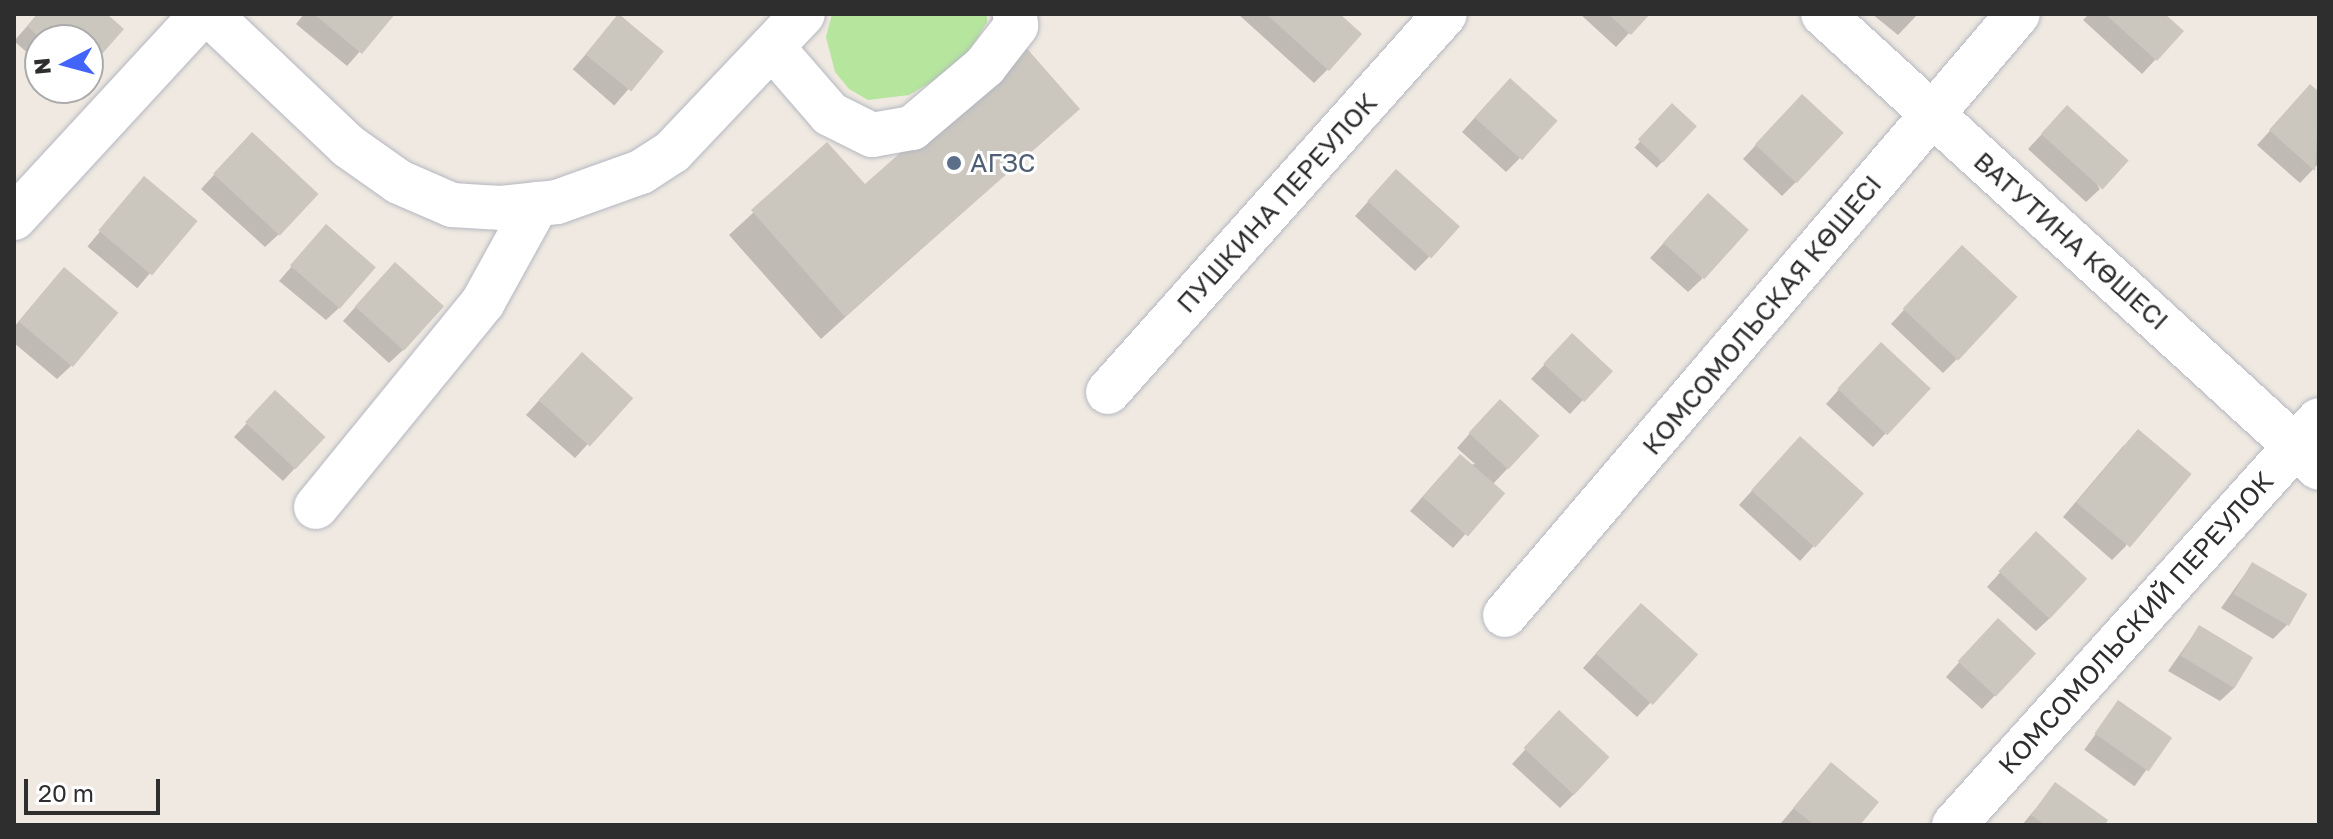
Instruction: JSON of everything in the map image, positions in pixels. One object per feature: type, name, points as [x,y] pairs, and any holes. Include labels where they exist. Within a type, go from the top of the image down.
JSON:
[{"type":"street","points":[[14,218],[202,14]]},
{"type":"street","points":[[209,14],[348,146],[399,182],[452,205],[537,204],[604,187],[672,152],[803,14]]},
{"type":"street","points":[[772,47],[830,114],[872,135],[912,128],[985,66],[1016,26],[1015,14]]},
{"type":"street","name":"ПУШКИНА ПЕРЕУЛОК","points":[[1108,392],[1445,14]]},
{"type":"street","name":"ВАТУТИНА КӨШЕСІ","points":[[1823,14],[2311,445]]},
{"type":"street","name":"КОМСОМОЛЬСКАЯ КӨШЕСІ","points":[[1505,615],[2018,14]]},
{"type":"street","points":[[316,507],[483,302],[537,204]]},
{"type":"street","name":"КОМСОМОЛЬСКИЙ ПЕРЕУЛОК","points":[[1954,825],[2311,445]]},
{"type":"green space","points":[[832,14],[987,14],[987,22],[969,52],[933,81],[909,95],[868,100],[849,89],[835,72],[826,37]]},
{"type":"building","points":[[37,14],[107,14],[124,29],[104,52],[104,24],[29,24]]},
{"type":"building","points":[[314,14],[395,14],[362,54]]},
{"type":"building","points":[[618,14],[664,51],[631,92],[585,54]]},
{"type":"building","points":[[1266,14],[1340,14],[1362,34],[1329,71]]},
{"type":"building","points":[[1608,14],[1650,14],[1631,35]]},
{"type":"building","points":[[2105,14],[2165,14],[2184,31],[2157,61]]},
{"type":"building","name":"АГЗС","points":[[1023,44],[1080,109],[845,317],[751,210],[827,142],[865,184]]},
{"type":"building","points":[[1510,78],[1558,121],[1522,160],[1475,117]]},
{"type":"building","points":[[2310,84],[2319,92],[2315,171],[2269,130]]},
{"type":"building","points":[[1802,94],[1844,133],[1797,183],[1755,144]]},
{"type":"building","points":[[1672,103],[1697,126],[1663,163],[1638,140]]},
{"type":"building","points":[[2067,105],[2129,161],[2103,190],[2041,134]]},
{"type":"building","points":[[252,132],[319,194],[280,236],[213,174]]},
{"type":"building","points":[[1396,169],[1460,227],[1431,259],[1367,201]]},
{"type":"building","points":[[144,176],[198,221],[152,275],[98,230]]},
{"type":"building","points":[[1708,193],[1749,230],[1704,280],[1663,243]]},
{"type":"building","points":[[326,224],[376,267],[340,309],[290,266]]},
{"type":"building","points":[[1962,245],[2018,297],[1958,360],[1903,309]]},
{"type":"building","points":[[395,262],[444,306],[404,351],[355,307]]},
{"type":"building","points":[[64,267],[118,313],[73,367],[18,321]]},
{"type":"building","points":[[1572,333],[1613,371],[1584,402],[1543,364]]},
{"type":"building","points":[[1881,342],[1931,388],[1887,435],[1837,389]]},
{"type":"building","points":[[582,352],[633,398],[590,446],[539,400]]},
{"type":"building","points":[[275,390],[325,437],[295,469],[245,422]]},
{"type":"building","points":[[1500,399],[1539,436],[1508,469],[1469,433]]},
{"type":"building","points":[[2138,429],[2192,474],[2130,548],[2076,503]]},
{"type":"building","points":[[1800,436],[1864,494],[1815,548],[1751,490]]},
{"type":"building","points":[[1460,454],[1505,493],[1468,536],[1423,497]]},
{"type":"building","points":[[2036,531],[2087,579],[2050,619],[1998,571]]},
{"type":"building","points":[[2252,562],[2307,594],[2289,626],[2234,594]]},
{"type":"building","points":[[1641,603],[1698,655],[1653,705],[1595,654]]},
{"type":"building","points":[[1998,618],[2036,653],[1996,697],[1958,661]]},
{"type":"building","points":[[2199,625],[2253,657],[2234,688],[2180,656]]},
{"type":"building","points":[[2118,700],[2172,738],[2149,771],[2094,734]]},
{"type":"building","points":[[1559,710],[1609,757],[1574,795],[1524,748]]},
{"type":"building","points":[[1831,762],[1879,802],[1860,825],[1814,825],[1793,808]]},
{"type":"building","points":[[2055,782],[2108,820],[2105,825],[2045,825],[2031,815]]},
{"type":"place","name":"АГЗС","points":[[954,163]]}]
